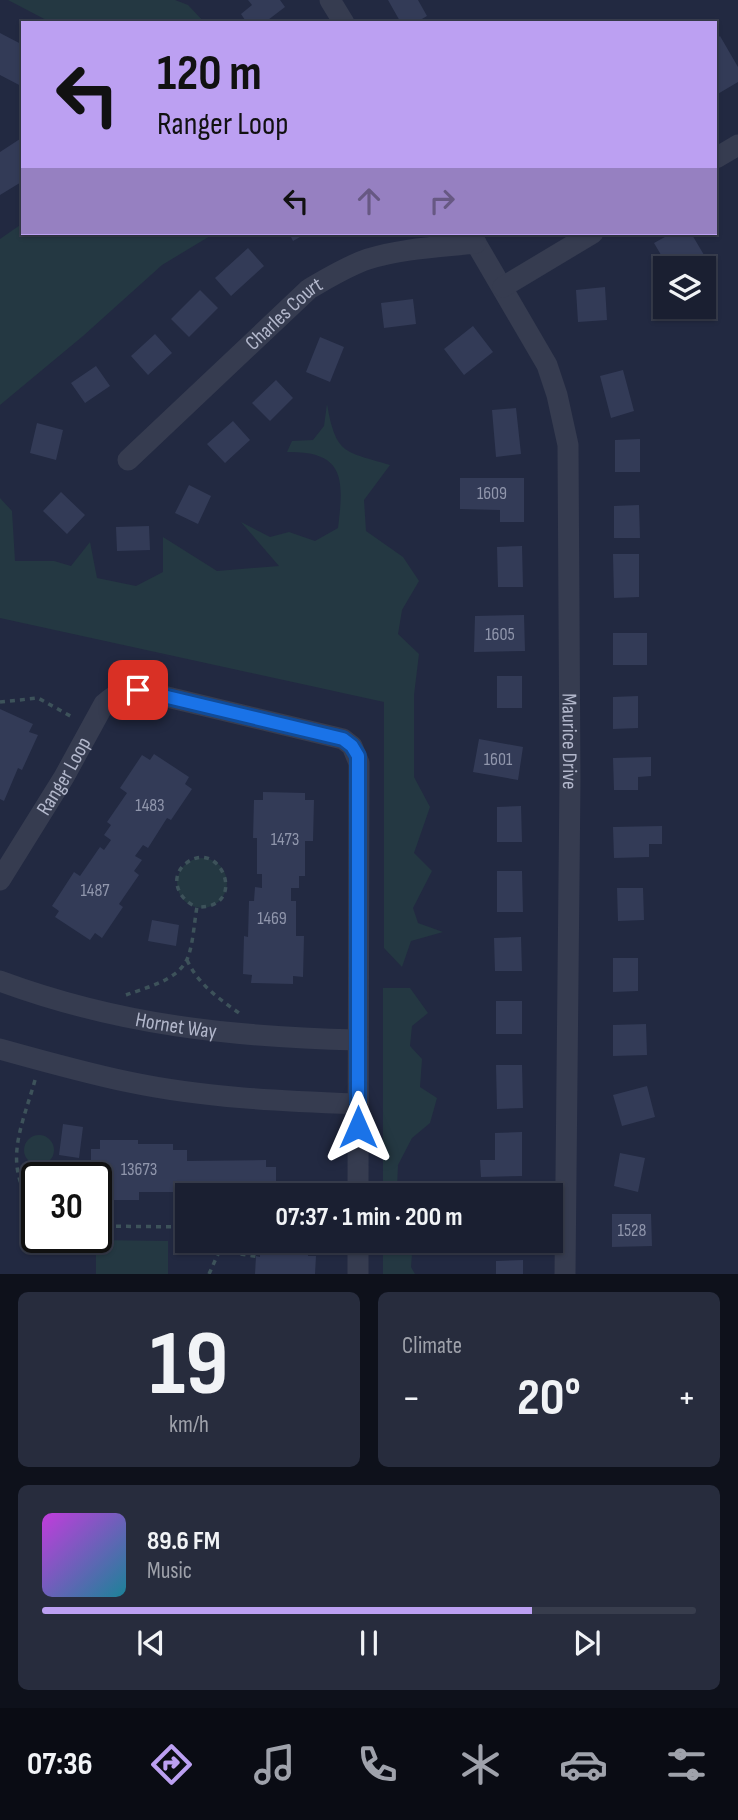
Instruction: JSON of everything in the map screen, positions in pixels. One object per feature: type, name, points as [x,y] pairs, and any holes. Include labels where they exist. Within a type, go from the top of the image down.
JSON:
[{"type":"street","points":[[330,0],[343,21]]},
{"type":"street","points":[[717,157],[738,145]]},
{"type":"street","points":[[503,287],[590,235]]},
{"type":"street","name":"Maurice Drive","points":[[473,238],[547,365],[557,394],[568,445],[570,793],[565,1274]]},
{"type":"street","name":"Charles Court","points":[[128,460],[309,289],[337,272],[368,259],[473,238]]},
{"type":"street","name":"Ranger Loop","points":[[0,880],[57,788],[104,704],[113,695],[138,690],[343,739],[352,746],[359,763],[358,1183]]},
{"type":"street","name":"Hornet Way","points":[[0,981],[88,1009],[202,1031],[272,1038],[358,1040]]},
{"type":"street","points":[[0,1049],[130,1083],[269,1100],[358,1104]]},
{"type":"street","points":[[358,1253],[358,1274]]},
{"type":"path","points":[[0,702],[38,698],[91,727]]},
{"type":"path","points":[[204,858],[214,861],[223,869],[226,888],[222,897],[213,905],[197,907],[183,899],[177,888],[177,880],[186,863],[204,858]]},
{"type":"path","points":[[122,996],[179,971],[187,960],[197,907]]},
{"type":"path","points":[[187,960],[193,974],[239,1013]]},
{"type":"path","points":[[21,1187],[15,1163],[16,1147],[40,1061]]},
{"type":"path","points":[[112,1226],[175,1227]]},
{"type":"path","points":[[209,1274],[219,1253]]},
{"type":"path","points":[[234,1253],[260,1257]]},
{"type":"shaded area","points":[[8,0],[175,0],[188,5],[203,21],[48,21]]},
{"type":"shaded area","points":[[21,224],[21,235],[212,235],[162,265],[0,405],[0,239]]},
{"type":"shaded area","points":[[327,404],[334,433],[345,448],[362,457],[390,465],[364,500],[366,531],[403,557],[419,581],[402,610],[398,634],[419,654],[414,695],[414,777],[430,807],[414,853],[432,871],[413,908],[418,923],[443,932],[411,941],[402,967],[384,948],[384,702],[0,618],[0,498],[12,511],[15,561],[54,561],[71,566],[90,542],[97,578],[136,586],[163,572],[163,537],[217,571],[279,566],[241,522],[270,537],[289,532],[315,541],[338,528],[341,495],[336,471],[320,457],[287,452],[292,441],[313,440],[324,426]]},
{"type":"shaded area","points":[[202,858],[219,866],[227,883],[219,900],[202,908],[185,900],[177,883],[185,866]]},
{"type":"shaded area","points":[[383,988],[410,988],[428,1013],[412,1026],[410,1046],[422,1059],[420,1087],[437,1098],[430,1123],[412,1138],[398,1165],[397,1183],[383,1183]]},
{"type":"shaded area","points":[[39,1135],[52,1144],[54,1150],[46,1162],[32,1162],[24,1150],[29,1140]]},
{"type":"shaded area","points":[[112,1240],[168,1241],[168,1274],[96,1274],[96,1253],[112,1253]]},
{"type":"shaded area","points":[[383,1253],[412,1253],[411,1267],[415,1274],[383,1274]]},
{"type":"building","points":[[248,0],[280,0],[285,7],[267,21],[246,21],[241,14],[252,5]]},
{"type":"building","points":[[388,0],[418,0],[427,16],[418,21],[400,21]]},
{"type":"building","points":[[0,33],[21,44],[21,86],[0,75]]},
{"type":"building","points":[[720,36],[738,67],[738,82],[717,94],[717,38]]},
{"type":"building","points":[[21,138],[21,182],[0,195],[0,152]]},
{"type":"building","points":[[290,235],[304,235],[293,241]]},
{"type":"building","points":[[668,235],[692,235],[705,256],[682,256],[662,256],[654,243]]},
{"type":"building","points":[[248,248],[264,266],[231,296],[215,278]]},
{"type":"building","points":[[605,287],[607,320],[578,322],[576,290]]},
{"type":"building","points":[[200,290],[218,308],[189,337],[171,319]]},
{"type":"building","points":[[413,299],[416,324],[384,328],[381,303]]},
{"type":"building","points":[[473,326],[493,352],[464,375],[444,349]]},
{"type":"building","points":[[155,334],[172,353],[148,375],[131,356]]},
{"type":"building","points":[[320,337],[344,347],[330,382],[306,372]]},
{"type":"building","points":[[96,366],[110,386],[85,403],[71,383]]},
{"type":"building","points":[[623,370],[634,411],[611,418],[600,376]]},
{"type":"building","points":[[276,380],[293,398],[270,421],[252,403]]},
{"type":"building","points":[[516,408],[521,454],[496,457],[492,410]]},
{"type":"building","points":[[233,421],[250,440],[225,463],[207,444]]},
{"type":"building","points":[[37,423],[63,430],[56,460],[30,453]]},
{"type":"building","points":[[640,439],[640,472],[615,472],[615,440]]},
{"type":"building","points":[[460,478],[524,478],[524,522],[500,522],[500,510],[460,509]]},
{"type":"building","points":[[189,485],[211,496],[198,524],[175,513]]},
{"type":"building","points":[[61,492],[85,515],[67,534],[43,511]]},
{"type":"building","points":[[639,505],[640,538],[614,538],[614,506]]},
{"type":"building","points":[[149,526],[150,550],[117,551],[116,527]]},
{"type":"building","points":[[522,546],[523,587],[498,587],[497,547]]},
{"type":"building","points":[[613,554],[639,554],[639,597],[614,598]]},
{"type":"building","points":[[524,615],[525,651],[474,652],[475,616]]},
{"type":"building","points":[[613,633],[647,633],[647,665],[613,665]]},
{"type":"building","points":[[497,676],[522,676],[522,708],[497,708]]},
{"type":"building","points":[[638,696],[638,728],[613,729],[613,697]]},
{"type":"building","points":[[0,709],[33,724],[29,732],[38,735],[22,770],[18,768],[4,801],[0,799]]},
{"type":"building","points":[[479,739],[523,747],[518,780],[473,772]]},
{"type":"building","points":[[154,754],[189,777],[185,784],[192,789],[171,820],[167,818],[148,848],[143,845],[135,856],[142,860],[134,871],[139,875],[119,904],[123,907],[102,938],[95,933],[90,940],[55,917],[59,911],[52,906],[74,872],[80,876],[100,847],[104,850],[111,840],[104,835],[111,825],[107,822],[127,793],[120,788],[142,755],[150,760]]},
{"type":"building","points":[[651,757],[651,776],[638,777],[638,790],[614,790],[613,758]]},
{"type":"building","points":[[263,792],[305,793],[305,800],[314,800],[313,841],[305,841],[305,876],[299,876],[299,888],[291,888],[291,901],[296,901],[296,936],[304,936],[303,977],[293,976],[293,984],[251,983],[252,975],[243,974],[244,936],[248,937],[249,901],[254,901],[255,887],[262,888],[262,874],[257,874],[257,838],[253,838],[254,800],[263,800]]},
{"type":"building","points":[[521,806],[522,842],[497,842],[497,807]]},
{"type":"building","points":[[662,826],[662,844],[649,844],[649,857],[614,858],[613,827]]},
{"type":"building","points":[[497,871],[522,871],[523,912],[497,912]]},
{"type":"building","points":[[617,888],[643,888],[644,920],[618,921]]},
{"type":"building","points":[[152,920],[179,925],[176,946],[148,941]]},
{"type":"building","points":[[521,937],[522,971],[495,971],[494,938]]},
{"type":"building","points":[[613,958],[638,958],[638,991],[613,992]]},
{"type":"building","points":[[496,1001],[522,1001],[522,1034],[496,1034]]},
{"type":"building","points":[[646,1024],[647,1055],[613,1056],[613,1025]]},
{"type":"building","points":[[496,1065],[522,1065],[523,1108],[497,1109]]},
{"type":"building","points":[[647,1086],[655,1117],[622,1126],[613,1095]]},
{"type":"building","points":[[63,1124],[83,1127],[79,1158],[59,1155]]},
{"type":"building","points":[[522,1132],[522,1176],[481,1177],[480,1160],[495,1160],[495,1133]]},
{"type":"building","points":[[100,1140],[138,1140],[138,1144],[173,1144],[173,1150],[187,1150],[187,1161],[266,1160],[266,1167],[276,1167],[276,1183],[175,1183],[174,1192],[139,1192],[139,1200],[112,1200],[112,1162],[91,1162],[91,1149],[100,1149]]},
{"type":"building","points":[[620,1153],[645,1158],[638,1192],[614,1186]]},
{"type":"building","points":[[612,1214],[651,1214],[652,1246],[612,1247]]},
{"type":"building","points":[[260,1253],[308,1253],[308,1256],[316,1256],[315,1274],[255,1274],[256,1256],[260,1257]]},
{"type":"building","points":[[523,1260],[523,1274],[496,1274],[496,1261]]},
{"type":"route","points":[[138,690],[343,739],[352,746],[358,756],[358,1127]]}]
